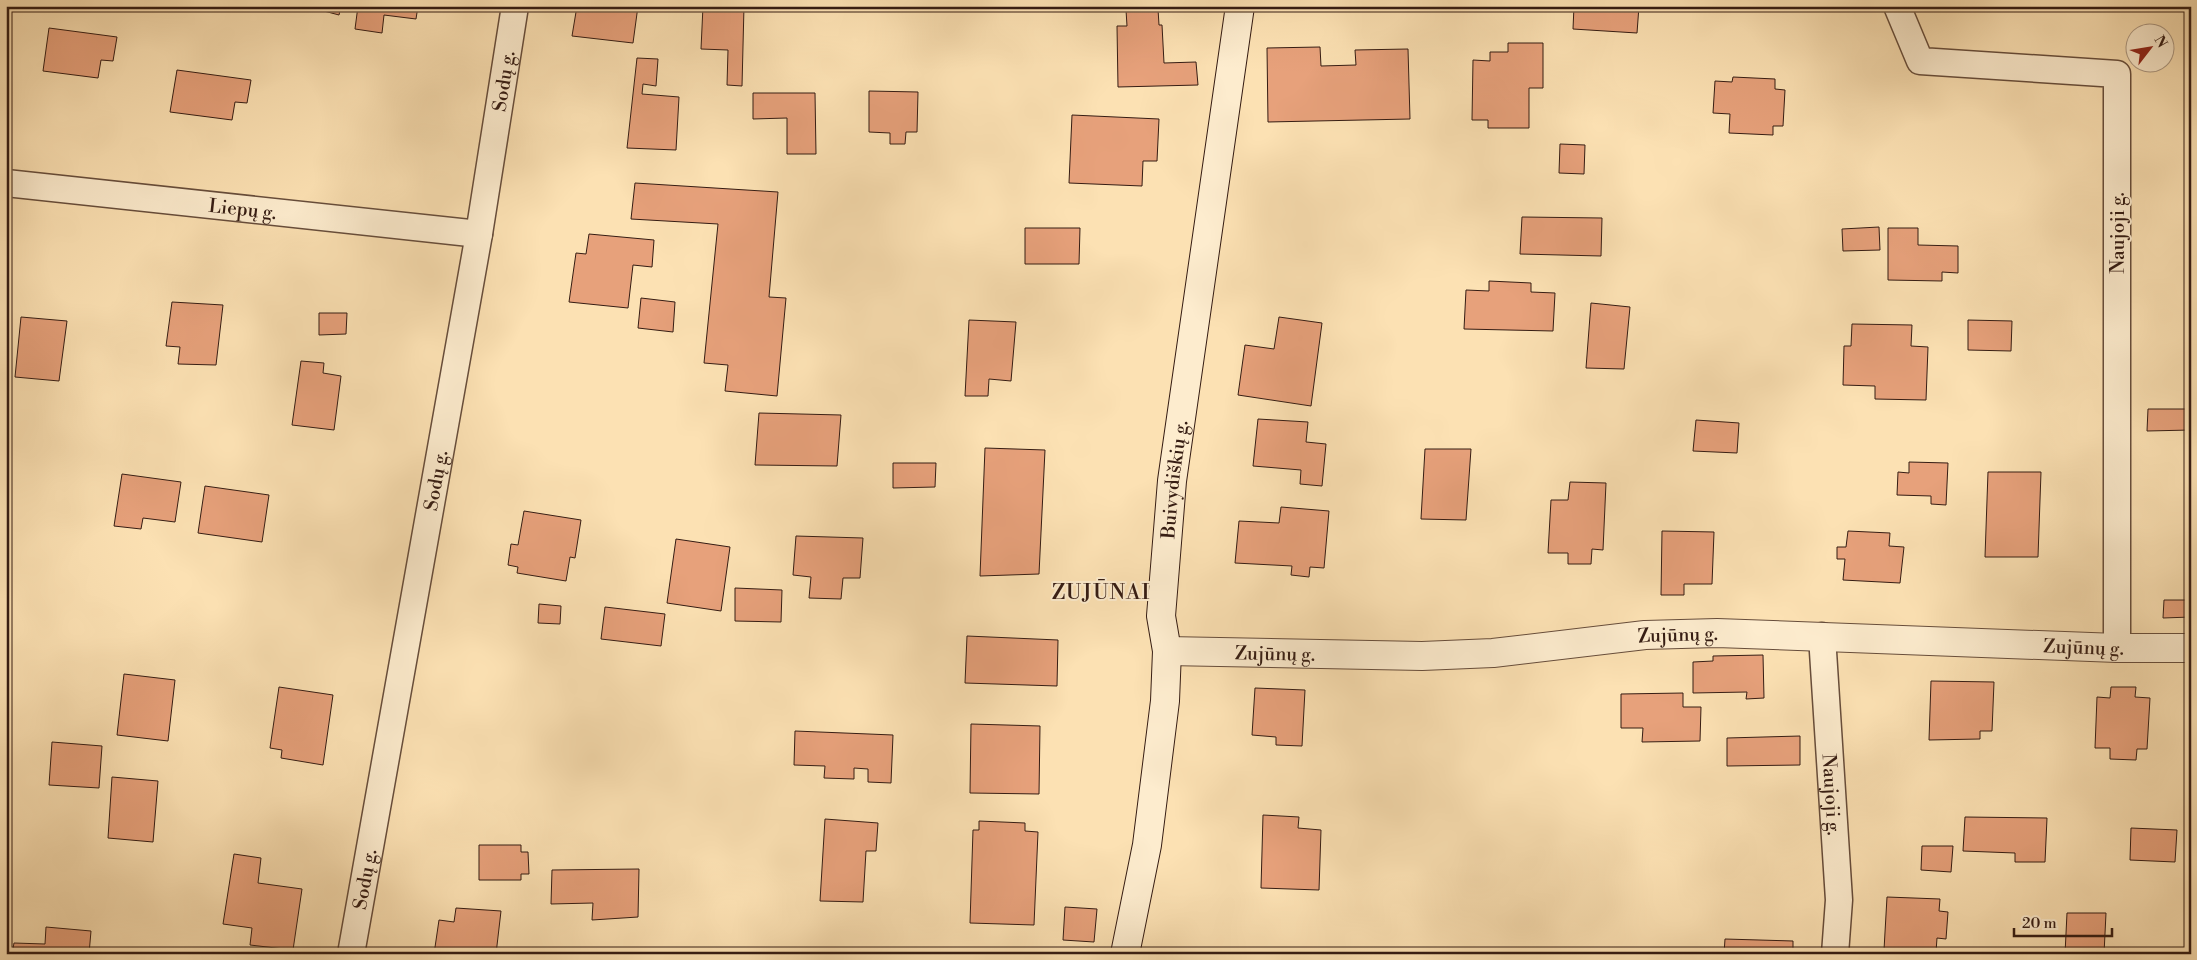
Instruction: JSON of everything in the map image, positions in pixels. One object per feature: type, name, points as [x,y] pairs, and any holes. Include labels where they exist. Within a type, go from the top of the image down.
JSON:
[{"type":"street","name":"Sodų g.","points":[[351,954],[479,234],[515,6]]},
{"type":"street","name":"Buivydiškių g.","points":[[1125,954],[1147,845],[1165,701],[1166,651],[1161,616],[1172,481],[1240,6]]},
{"type":"street","name":"Naujoji g.","points":[[1897,6],[1920,61],[2118,74],[2117,648]]},
{"type":"street","name":"Liepų g.","points":[[6,183],[479,234]]},
{"type":"street","name":"Zujūnų g.","points":[[1166,651],[1422,656],[1493,654],[1645,635],[1717,633],[1822,636],[1888,641],[2117,648],[2191,648]]},
{"type":"street","name":"Naujoji g.","points":[[1822,636],[1839,900],[1835,954]]},
{"type":"building","points":[[305,6],[341,6],[339,15]]},
{"type":"building","points":[[358,6],[418,6],[416,19],[384,15],[382,33],[355,29]]},
{"type":"building","points":[[577,6],[638,6],[633,43],[572,36]]},
{"type":"building","points":[[703,6],[744,6],[742,86],[727,85],[728,50],[701,49]]},
{"type":"building","points":[[1004,6],[1057,6],[1057,10],[1004,10]]},
{"type":"building","points":[[1574,6],[1639,6],[1637,33],[1573,29]]},
{"type":"building","points":[[1158,9],[1159,25],[1162,25],[1164,63],[1196,62],[1198,85],[1118,87],[1117,26],[1127,26],[1126,10]]},
{"type":"building","points":[[49,28],[117,37],[113,61],[101,60],[98,78],[43,71]]},
{"type":"building","points":[[1508,43],[1543,43],[1543,88],[1529,88],[1529,128],[1488,128],[1488,120],[1472,120],[1473,60],[1490,61],[1490,52],[1508,52]]},
{"type":"building","points":[[1320,47],[1321,66],[1356,65],[1355,50],[1408,49],[1410,119],[1268,122],[1267,48]]},
{"type":"building","points":[[637,58],[658,59],[656,86],[643,84],[642,94],[679,97],[676,150],[627,148]]},
{"type":"building","points":[[177,70],[251,80],[247,103],[235,102],[232,120],[170,112]]},
{"type":"building","points":[[1733,77],[1775,79],[1775,89],[1785,90],[1783,126],[1773,126],[1773,135],[1729,133],[1730,114],[1713,113],[1715,81],[1732,82]]},
{"type":"building","points":[[869,91],[918,92],[917,132],[906,132],[905,144],[890,144],[890,133],[869,132]]},
{"type":"building","points":[[753,93],[815,93],[816,154],[787,154],[787,118],[753,119]]},
{"type":"building","points":[[1072,115],[1159,119],[1157,161],[1143,161],[1142,186],[1069,183]]},
{"type":"building","points":[[2189,136],[2191,136],[2191,191],[2189,191]]},
{"type":"building","points":[[1560,144],[1585,145],[1584,174],[1559,173]]},
{"type":"building","points":[[635,183],[778,192],[769,297],[786,298],[777,396],[725,391],[728,365],[704,363],[718,224],[631,219]]},
{"type":"building","points":[[1522,217],[1602,218],[1601,256],[1520,254]]},
{"type":"building","points":[[1879,227],[1880,250],[1843,251],[1842,229]]},
{"type":"building","points":[[1025,228],[1080,228],[1079,264],[1025,264]]},
{"type":"building","points":[[1888,228],[1918,228],[1918,245],[1958,246],[1958,273],[1942,272],[1942,281],[1888,280]]},
{"type":"building","points":[[589,234],[654,240],[652,267],[633,265],[628,308],[569,302],[576,253],[586,254]]},
{"type":"building","points":[[1489,281],[1531,283],[1531,292],[1555,293],[1553,331],[1464,329],[1466,290],[1489,291]]},
{"type":"building","points":[[641,298],[675,302],[673,332],[638,328]]},
{"type":"building","points":[[172,302],[223,305],[216,365],[178,364],[180,347],[166,346]]},
{"type":"building","points":[[1591,303],[1630,307],[1624,369],[1586,368]]},
{"type":"building","points":[[319,313],[347,313],[346,334],[319,335]]},
{"type":"building","points":[[21,317],[67,321],[59,381],[15,377]]},
{"type":"building","points":[[1279,317],[1322,323],[1311,406],[1238,395],[1245,345],[1274,349]]},
{"type":"building","points":[[969,320],[1016,322],[1011,381],[989,379],[988,396],[965,396]]},
{"type":"building","points":[[1968,320],[2012,321],[2011,351],[1968,350]]},
{"type":"building","points":[[1852,324],[1912,325],[1911,346],[1928,347],[1926,400],[1875,399],[1875,386],[1843,385],[1844,346],[1851,346]]},
{"type":"building","points":[[301,361],[324,363],[323,373],[341,376],[334,430],[292,425]]},
{"type":"building","points":[[2148,409],[2191,409],[2191,430],[2147,431]]},
{"type":"building","points":[[759,413],[841,415],[837,466],[755,465]]},
{"type":"building","points":[[1258,419],[1308,422],[1306,442],[1326,444],[1322,486],[1300,484],[1301,470],[1253,466]]},
{"type":"building","points":[[1696,420],[1739,423],[1737,453],[1693,451]]},
{"type":"building","points":[[985,448],[1045,450],[1039,574],[980,576]]},
{"type":"building","points":[[1425,449],[1471,449],[1466,520],[1421,519]]},
{"type":"building","points":[[1909,462],[1948,463],[1946,505],[1931,504],[1931,496],[1897,495],[1898,472],[1909,473]]},
{"type":"building","points":[[893,463],[936,463],[935,487],[893,488]]},
{"type":"building","points":[[1988,472],[2041,472],[2038,557],[1985,557]]},
{"type":"building","points":[[122,474],[181,482],[175,522],[143,518],[141,529],[114,526]]},
{"type":"building","points":[[1570,482],[1606,483],[1603,550],[1592,549],[1591,564],[1568,564],[1568,553],[1548,553],[1551,500],[1568,500]]},
{"type":"building","points":[[205,486],[269,495],[262,542],[198,533]]},
{"type":"building","points":[[1281,507],[1329,511],[1324,568],[1310,567],[1309,577],[1291,575],[1292,566],[1235,563],[1239,521],[1279,523]]},
{"type":"building","points":[[524,511],[581,520],[575,558],[570,557],[566,581],[517,573],[518,567],[508,565],[511,544],[518,545]]},
{"type":"building","points":[[1662,531],[1714,532],[1712,584],[1684,584],[1684,595],[1661,595]]},
{"type":"building","points":[[1848,531],[1890,533],[1889,546],[1904,547],[1900,583],[1843,580],[1845,559],[1837,559],[1837,547],[1846,547]]},
{"type":"building","points":[[796,536],[863,538],[860,578],[843,578],[841,599],[809,598],[811,577],[793,575]]},
{"type":"building","points":[[676,539],[730,547],[721,611],[667,603]]},
{"type":"building","points":[[735,588],[782,590],[781,622],[735,621]]},
{"type":"building","points":[[2164,600],[2191,600],[2191,617],[2163,618]]},
{"type":"building","points":[[539,604],[561,606],[560,624],[538,623]]},
{"type":"building","points":[[605,607],[665,614],[661,646],[601,639]]},
{"type":"building","points":[[967,636],[1058,640],[1057,686],[965,683]]},
{"type":"building","points":[[1763,655],[1764,698],[1746,699],[1747,692],[1693,693],[1693,662],[1713,661],[1713,656]]},
{"type":"building","points":[[124,674],[175,680],[168,741],[117,735]]},
{"type":"building","points":[[1931,681],[1994,682],[1992,731],[1980,731],[1980,739],[1929,740]]},
{"type":"building","points":[[279,687],[333,695],[323,765],[281,758],[282,750],[270,748]]},
{"type":"building","points":[[2111,687],[2136,687],[2135,697],[2150,698],[2147,749],[2137,749],[2136,760],[2110,759],[2110,748],[2095,748],[2097,697],[2110,698]]},
{"type":"building","points":[[1255,688],[1305,690],[1302,746],[1276,745],[1276,737],[1252,735]]},
{"type":"building","points":[[1683,693],[1683,707],[1701,707],[1700,741],[1642,742],[1643,728],[1621,728],[1621,694]]},
{"type":"building","points":[[971,724],[1040,726],[1039,794],[970,793]]},
{"type":"building","points":[[795,731],[893,735],[891,783],[868,782],[868,769],[854,768],[854,779],[824,778],[825,766],[794,765]]},
{"type":"building","points":[[1800,736],[1800,765],[1727,766],[1727,738]]},
{"type":"building","points":[[52,742],[102,746],[99,788],[49,785]]},
{"type":"building","points":[[112,777],[158,781],[153,842],[108,838]]},
{"type":"building","points":[[1263,815],[1299,817],[1298,828],[1321,830],[1319,890],[1261,888]]},
{"type":"building","points":[[1965,817],[2047,818],[2045,862],[2015,862],[2015,853],[1963,851]]},
{"type":"building","points":[[825,819],[878,823],[876,851],[866,851],[863,902],[820,901]]},
{"type":"building","points":[[979,821],[1025,823],[1025,831],[1038,832],[1034,925],[970,923],[973,830],[979,830]]},
{"type":"building","points":[[2131,828],[2177,830],[2175,862],[2130,860]]},
{"type":"building","points":[[479,845],[521,845],[521,852],[528,852],[529,874],[521,874],[521,880],[479,880]]},
{"type":"building","points":[[1922,846],[1953,846],[1951,872],[1921,870]]},
{"type":"building","points":[[234,854],[261,858],[258,883],[302,889],[293,950],[250,945],[252,928],[223,924]]},
{"type":"building","points":[[639,869],[638,917],[592,920],[593,903],[551,904],[552,870]]},
{"type":"building","points":[[1887,897],[1940,899],[1939,911],[1948,912],[1946,939],[1937,938],[1936,952],[1884,950]]},
{"type":"building","points":[[1065,907],[1097,909],[1094,942],[1063,940]]},
{"type":"building","points":[[456,908],[501,911],[496,954],[434,954],[439,920],[454,922]]},
{"type":"building","points":[[2067,913],[2106,913],[2104,954],[2065,954]]},
{"type":"building","points":[[46,927],[91,931],[89,954],[12,954],[14,943],[45,944]]},
{"type":"building","points":[[1725,939],[1793,941],[1793,954],[1724,954]]},
{"type":"district","name":"ZUJŪNAI","points":[[1101,592]]}]
